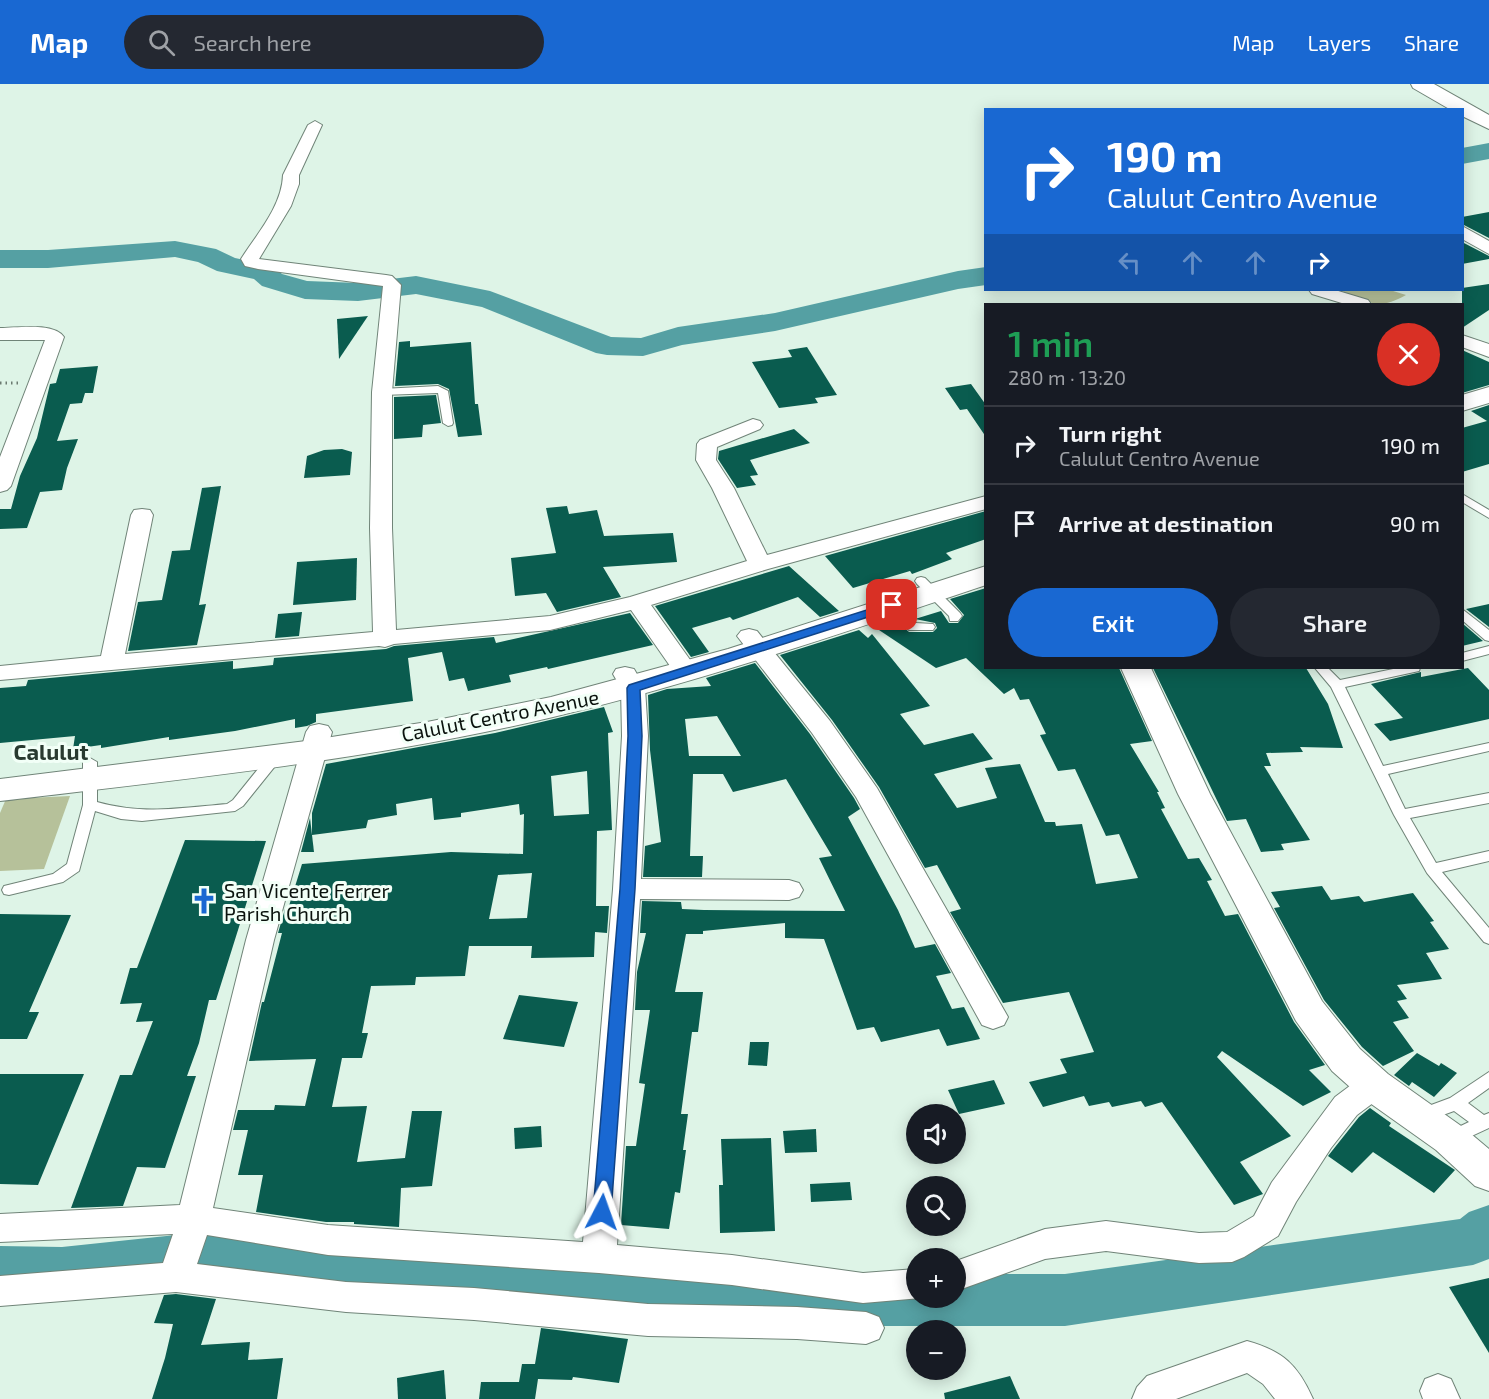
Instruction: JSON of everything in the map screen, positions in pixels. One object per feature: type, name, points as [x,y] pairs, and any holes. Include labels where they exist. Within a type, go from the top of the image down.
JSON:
[{"type":"main road","points":[[1420,84],[1462,108]]},
{"type":"main road","points":[[1464,109],[1489,123]]},
{"type":"main road","points":[[1464,402],[1489,395]]},
{"type":"main road","points":[[1464,415],[1489,408]]},
{"type":"main road","name":"Calulut Centro Avenue","points":[[927,586],[984,559]]},
{"type":"main road","name":"Calulut Centro Avenue","points":[[0,773],[89,782],[316,741],[489,721],[629,681],[927,586],[984,574]]},
{"type":"main road","name":"Calulut Centro Avenue","points":[[0,790],[89,782],[275,757],[316,741]]},
{"type":"street","points":[[315,125],[291,175],[293,181],[286,199],[254,252],[251,262],[386,280],[392,289],[382,392],[381,528],[385,640]]},
{"type":"street","points":[[1464,232],[1489,249]]},
{"type":"street","points":[[1321,291],[1359,303]]},
{"type":"street","points":[[0,334],[46,334],[55,337],[40,384],[5,457],[0,486]]},
{"type":"street","points":[[1464,341],[1489,351]]},
{"type":"street","points":[[753,425],[707,444],[705,460],[723,488],[760,564]]},
{"type":"street","points":[[0,673],[385,640],[507,625],[550,623],[637,602],[760,564],[984,503]]},
{"type":"street","points":[[111,664],[142,515]]},
{"type":"street","points":[[637,602],[682,664]]},
{"type":"street","points":[[754,642],[822,727],[868,794],[993,1017]]},
{"type":"street","points":[[1136,669],[1194,794],[1309,1011],[1346,1060],[1374,1085],[1450,1139],[1488,1173]]},
{"type":"street","points":[[599,1258],[627,889],[635,736],[629,681]]},
{"type":"street","points":[[177,1272],[192,1225],[260,940],[316,741]]},
{"type":"street","points":[[627,889],[789,890]]},
{"type":"street","points":[[966,1272],[1045,1244],[1106,1236],[1198,1248],[1232,1247],[1266,1226],[1284,1192],[1320,1139],[1346,1106],[1374,1085]]},
{"type":"street","points":[[0,1228],[192,1225],[327,1240],[599,1258],[732,1270],[863,1288],[906,1285]]},
{"type":"street","points":[[0,1291],[22,1291],[177,1272],[346,1297],[474,1304],[648,1320],[797,1323],[866,1328]]},
{"type":"street","points":[[1150,1399],[1160,1388],[1247,1357],[1260,1360],[1273,1367],[1281,1375],[1295,1399]]},
{"type":"lane","points":[[382,392],[438,389],[443,391],[448,423]]},
{"type":"lane","points":[[1464,498],[1489,515]]},
{"type":"lane","points":[[927,586],[956,616],[954,618]]},
{"type":"lane","points":[[886,599],[913,627],[929,627]]},
{"type":"lane","points":[[1464,616],[1489,637]]},
{"type":"lane","points":[[1464,657],[1489,651]]},
{"type":"lane","points":[[1322,669],[1336,685],[1401,816],[1432,869],[1489,938]]},
{"type":"lane","points":[[1336,685],[1409,669]]},
{"type":"lane","points":[[1379,771],[1489,747]]},
{"type":"lane","points":[[89,782],[121,814],[142,816],[230,808],[238,803],[275,757]]},
{"type":"lane","points":[[9,890],[58,878],[74,867],[89,782]]},
{"type":"lane","points":[[1401,816],[1489,798]]},
{"type":"lane","points":[[1432,869],[1489,856]]},
{"type":"lane","points":[[1419,1117],[1456,1102],[1489,1079]]},
{"type":"lane","points":[[1456,1102],[1486,1122]]},
{"type":"lane","points":[[1450,1139],[1486,1122]]},
{"type":"green space","points":[[1341,291],[1393,291],[1406,295],[1387,303],[1365,301]]},
{"type":"green space","points":[[70,796],[44,869],[0,871],[0,813],[6,799]]},
{"type":"building","points":[[1489,212],[1489,238],[1464,225],[1464,217]]},
{"type":"building","points":[[1464,243],[1489,256],[1489,259],[1464,264]]},
{"type":"building","points":[[1489,284],[1489,310],[1464,327],[1462,291],[1464,288]]},
{"type":"building","points":[[368,316],[339,359],[337,319]]},
{"type":"building","points":[[410,341],[410,347],[471,342],[475,404],[478,404],[482,435],[458,437],[449,389],[438,384],[395,386],[399,342]]},
{"type":"building","points":[[807,347],[837,395],[815,398],[818,403],[779,408],[752,362],[792,357],[788,350]]},
{"type":"building","points":[[1464,351],[1489,362],[1489,385],[1464,392]]},
{"type":"building","points":[[98,366],[93,393],[85,393],[82,403],[70,404],[57,441],[78,439],[67,468],[62,490],[40,492],[27,528],[0,529],[0,509],[11,509],[20,476],[37,438],[50,384],[56,383],[60,369]]},
{"type":"building","points":[[971,384],[984,402],[984,434],[967,409],[960,410],[945,388]]},
{"type":"building","points":[[436,395],[441,423],[423,425],[422,437],[394,439],[394,397]]},
{"type":"building","points":[[1489,405],[1489,464],[1464,471],[1464,427],[1487,421],[1471,411]]},
{"type":"building","points":[[794,429],[810,443],[750,460],[758,475],[750,476],[756,485],[737,488],[718,459],[719,451]]},
{"type":"building","points":[[342,449],[352,452],[350,475],[304,478],[307,456],[324,450]]},
{"type":"building","points":[[221,486],[199,605],[206,604],[197,645],[128,651],[138,602],[162,600],[172,551],[190,550],[202,488]]},
{"type":"building","points":[[567,506],[569,514],[597,510],[604,536],[673,533],[677,562],[603,567],[621,597],[557,612],[546,593],[515,596],[511,558],[556,553],[546,508]]},
{"type":"building","points":[[984,512],[984,540],[946,553],[952,559],[912,574],[910,571],[853,588],[825,556]]},
{"type":"building","points":[[357,558],[356,600],[293,605],[297,562]]},
{"type":"building","points":[[789,566],[839,611],[820,617],[798,597],[733,620],[730,617],[692,628],[709,652],[691,657],[655,606]]},
{"type":"building","points":[[984,589],[984,669],[1119,669],[1152,741],[1130,744],[1159,792],[1157,792],[1165,808],[1161,809],[1188,859],[1199,858],[1212,880],[1207,881],[1225,916],[1238,914],[1294,1022],[1325,1065],[1309,1070],[1331,1092],[1303,1106],[1222,1051],[1217,1057],[1291,1136],[1240,1162],[1263,1194],[1234,1205],[1162,1102],[1145,1107],[1141,1101],[1112,1107],[1109,1102],[1089,1106],[1084,1096],[1043,1107],[1029,1082],[1067,1073],[1060,1059],[1094,1052],[1069,992],[1003,1003],[950,912],[961,909],[937,865],[925,868],[879,787],[832,720],[780,655],[859,630],[868,638],[872,634],[930,706],[900,714],[924,745],[973,733],[993,759],[934,774],[957,808],[997,798],[985,768],[1020,764],[1045,822],[1055,822],[1056,826],[1082,824],[1096,884],[1138,878],[1119,834],[1106,836],[1075,769],[1058,771],[1040,735],[1046,734],[1029,699],[1020,700],[1014,688],[1004,694],[966,658],[936,668],[879,630],[900,624],[909,632],[933,632],[937,628],[935,623],[915,619],[941,611],[949,623],[958,623],[964,615],[950,599]]},
{"type":"building","points":[[1489,604],[1489,627],[1466,609]]},
{"type":"building","points":[[302,612],[299,636],[275,638],[278,614]]},
{"type":"building","points":[[630,613],[653,645],[548,669],[547,667],[509,675],[511,682],[468,691],[464,678],[449,681],[442,652],[408,658],[413,701],[316,714],[316,722],[307,726],[295,728],[295,719],[235,731],[169,740],[169,737],[101,748],[101,745],[73,749],[75,736],[0,743],[0,688],[26,686],[28,680],[233,661],[233,669],[273,665],[274,658],[494,637],[496,643]]},
{"type":"building","points":[[1464,625],[1483,641],[1464,646]]},
{"type":"building","points":[[755,663],[810,734],[860,809],[848,817],[898,910],[915,948],[935,944],[951,973],[936,976],[952,1009],[964,1007],[980,1039],[947,1046],[939,1029],[881,1042],[874,1027],[857,1030],[824,939],[785,938],[785,923],[703,931],[703,934],[686,934],[675,992],[703,992],[698,1032],[692,1032],[681,1114],[688,1114],[680,1193],[675,1192],[669,1229],[621,1225],[626,1146],[636,1146],[645,1084],[639,1083],[650,1010],[635,1010],[637,972],[646,933],[640,933],[642,901],[681,902],[682,909],[845,911],[819,858],[832,856],[786,779],[733,792],[723,774],[693,774],[690,856],[703,856],[702,877],[643,877],[645,846],[661,842],[650,750],[648,695],[667,689],[711,686],[706,678]],"holes":[[[717,716],[741,756],[689,756],[685,719]]]},
{"type":"building","points":[[1468,668],[1489,690],[1489,719],[1390,741],[1374,724],[1403,718],[1371,684],[1421,672],[1421,677]]},
{"type":"building","points":[[1153,669],[1307,669],[1328,704],[1343,748],[1300,747],[1303,752],[1266,753],[1271,766],[1264,766],[1310,840],[1281,844],[1284,850],[1261,852],[1246,819],[1227,821]]},
{"type":"building","points":[[604,707],[613,732],[608,733],[612,830],[597,831],[596,906],[609,906],[607,933],[595,932],[594,957],[531,958],[532,946],[469,946],[465,976],[416,977],[415,985],[371,986],[362,1033],[368,1033],[362,1058],[342,1058],[332,1107],[367,1106],[357,1162],[405,1158],[412,1111],[442,1111],[432,1186],[401,1188],[399,1227],[354,1224],[354,1222],[326,1222],[256,1212],[263,1175],[238,1175],[248,1130],[233,1130],[238,1110],[274,1110],[275,1105],[305,1106],[316,1059],[249,1061],[262,1002],[264,1002],[282,933],[278,933],[302,864],[451,852],[523,854],[524,814],[520,815],[519,804],[461,813],[461,817],[434,820],[432,798],[396,804],[397,815],[368,820],[366,828],[312,835],[312,813],[326,764],[495,733]],"holes":[[[587,771],[589,814],[554,816],[551,776]],[[532,873],[527,918],[489,919],[498,875]]]},
{"type":"building","points":[[310,818],[314,852],[301,852]]},
{"type":"building","points":[[185,840],[266,841],[216,1000],[209,1000],[199,1043],[187,1076],[196,1076],[165,1168],[137,1167],[123,1206],[71,1208],[120,1075],[132,1075],[153,1021],[136,1022],[142,1003],[120,1004],[130,968],[137,968]]},
{"type":"building","points":[[1322,886],[1331,900],[1359,896],[1364,902],[1413,893],[1434,921],[1430,922],[1449,949],[1426,953],[1442,979],[1397,985],[1407,999],[1397,1001],[1409,1018],[1393,1022],[1414,1051],[1383,1066],[1362,1047],[1324,1000],[1274,908],[1280,907],[1271,892]]},
{"type":"building","points":[[0,914],[71,915],[29,1012],[39,1012],[27,1039],[0,1039]]},
{"type":"building","points":[[519,995],[578,1002],[564,1047],[503,1039]]},
{"type":"building","points":[[750,1042],[769,1042],[767,1066],[748,1065]]},
{"type":"building","points":[[1417,1053],[1457,1073],[1434,1097],[1412,1082],[1409,1086],[1394,1075]]},
{"type":"building","points":[[0,1074],[84,1074],[38,1185],[0,1184]]},
{"type":"building","points":[[994,1080],[1005,1104],[966,1112],[966,1104],[954,1104],[948,1090]]},
{"type":"building","points":[[1370,1108],[1391,1123],[1389,1126],[1455,1170],[1434,1193],[1373,1152],[1352,1173],[1328,1156],[1359,1117]]},
{"type":"building","points":[[541,1126],[542,1147],[515,1149],[514,1128]]},
{"type":"building","points":[[816,1129],[817,1152],[785,1153],[783,1131]]},
{"type":"building","points":[[771,1138],[775,1231],[720,1233],[719,1185],[723,1185],[721,1139]]},
{"type":"building","points":[[850,1182],[852,1200],[811,1202],[810,1184]]},
{"type":"building","points":[[1489,1278],[1489,1353],[1449,1287]]},
{"type":"building","points":[[176,1294],[216,1299],[201,1345],[250,1342],[248,1360],[283,1358],[277,1399],[152,1399],[173,1324],[154,1323],[164,1295]]},
{"type":"building","points":[[541,1328],[628,1339],[619,1383],[573,1377],[572,1380],[538,1379],[535,1399],[479,1399],[481,1382],[519,1382],[522,1364],[535,1364]]},
{"type":"building","points":[[444,1370],[446,1399],[398,1399],[397,1378]]},
{"type":"building","points":[[1010,1376],[1020,1399],[945,1399],[944,1393]]},
{"type":"waterway","points":[[1464,156],[1489,151]]},
{"type":"waterway","points":[[0,259],[48,259],[175,249],[206,255],[227,265],[263,272],[272,280],[305,290],[358,292],[416,285],[490,300],[607,346],[643,347],[678,336],[775,322],[958,280],[984,276]]},
{"type":"waterway","points":[[0,1271],[62,1272],[233,1253],[407,1264],[778,1300],[1065,1300],[1473,1241],[1489,1229]]},
{"type":"place","name":"San Vicente Ferrer Parish Church","points":[[204,901]]},
{"type":"district","name":"Calulut","points":[[51,751]]},
{"type":"route","points":[[602,1212],[627,889],[635,736],[633,688],[892,605]]}]
